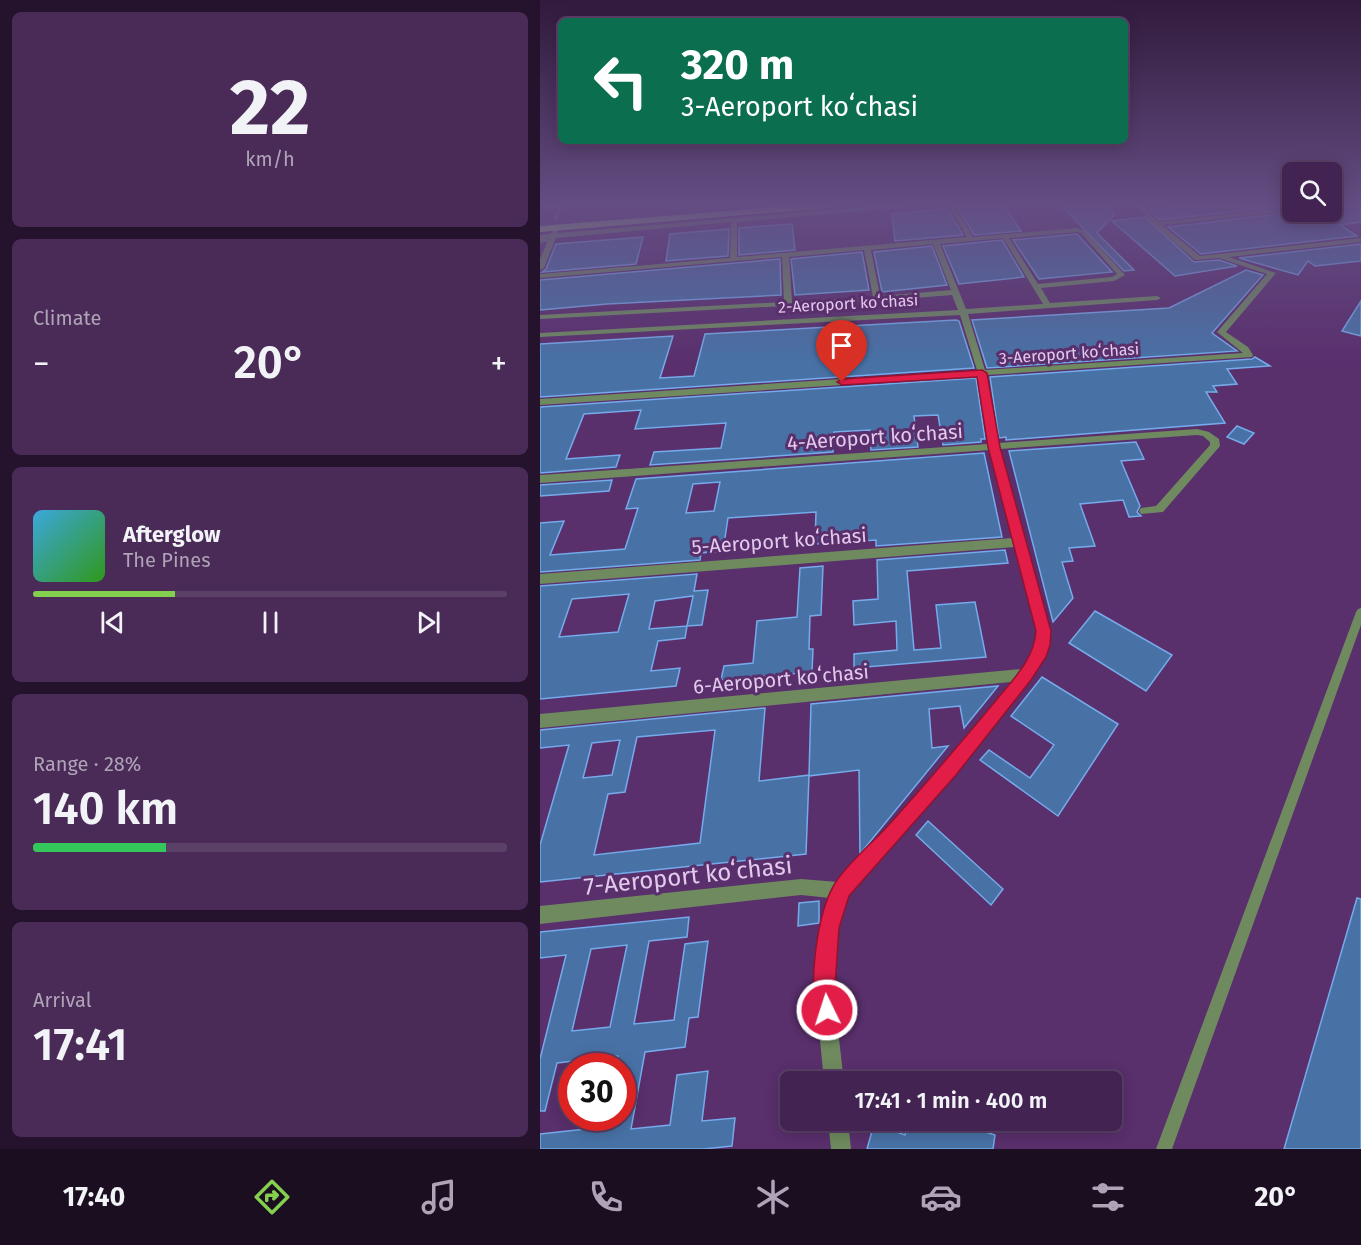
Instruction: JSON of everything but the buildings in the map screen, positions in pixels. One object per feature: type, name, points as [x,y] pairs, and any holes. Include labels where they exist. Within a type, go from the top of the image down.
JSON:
[{"type":"street","points":[[540,276],[738,259]]},
{"type":"street","points":[[785,259],[788,304]]},
{"type":"street","points":[[869,259],[877,299]]},
{"type":"street","points":[[833,1071],[824,987],[829,928],[841,891],[950,769],[1025,675],[1038,657],[1043,645],[1044,631],[994,447],[982,373],[963,312],[943,259]]},
{"type":"street","points":[[1019,259],[1048,306]]},
{"type":"street","points":[[1036,286],[1114,279],[1121,275],[1106,259]]},
{"type":"street","name":"3-Aeroport koʻchasi","points":[[540,402],[1249,355],[1245,348],[1221,332],[1272,273],[1228,259]]},
{"type":"street","points":[[540,317],[877,299],[956,292]]},
{"type":"street","name":"2-Aeroport koʻchasi","points":[[540,335],[963,312],[1157,298]]},
{"type":"street","name":"4-Aeroport koʻchasi","points":[[540,478],[1197,432],[1211,437],[1215,441],[1215,446],[1159,509],[1145,511]]},
{"type":"street","name":"5-Aeroport koʻchasi","points":[[540,579],[1021,542]]},
{"type":"street","name":"6-Aeroport koʻchasi","points":[[540,721],[1025,675]]},
{"type":"street","name":"7-Aeroport koʻchasi","points":[[540,915],[801,887],[841,891]]},
{"type":"street","points":[[839,1131],[841,1149]]},
{"type":"lane","points":[[1164,1149],[1361,612]]},
{"type":"route","points":[[827,1010],[824,987],[829,928],[841,891],[950,769],[1025,675],[1038,657],[1043,645],[1044,631],[994,447],[982,373],[842,382]]}]
